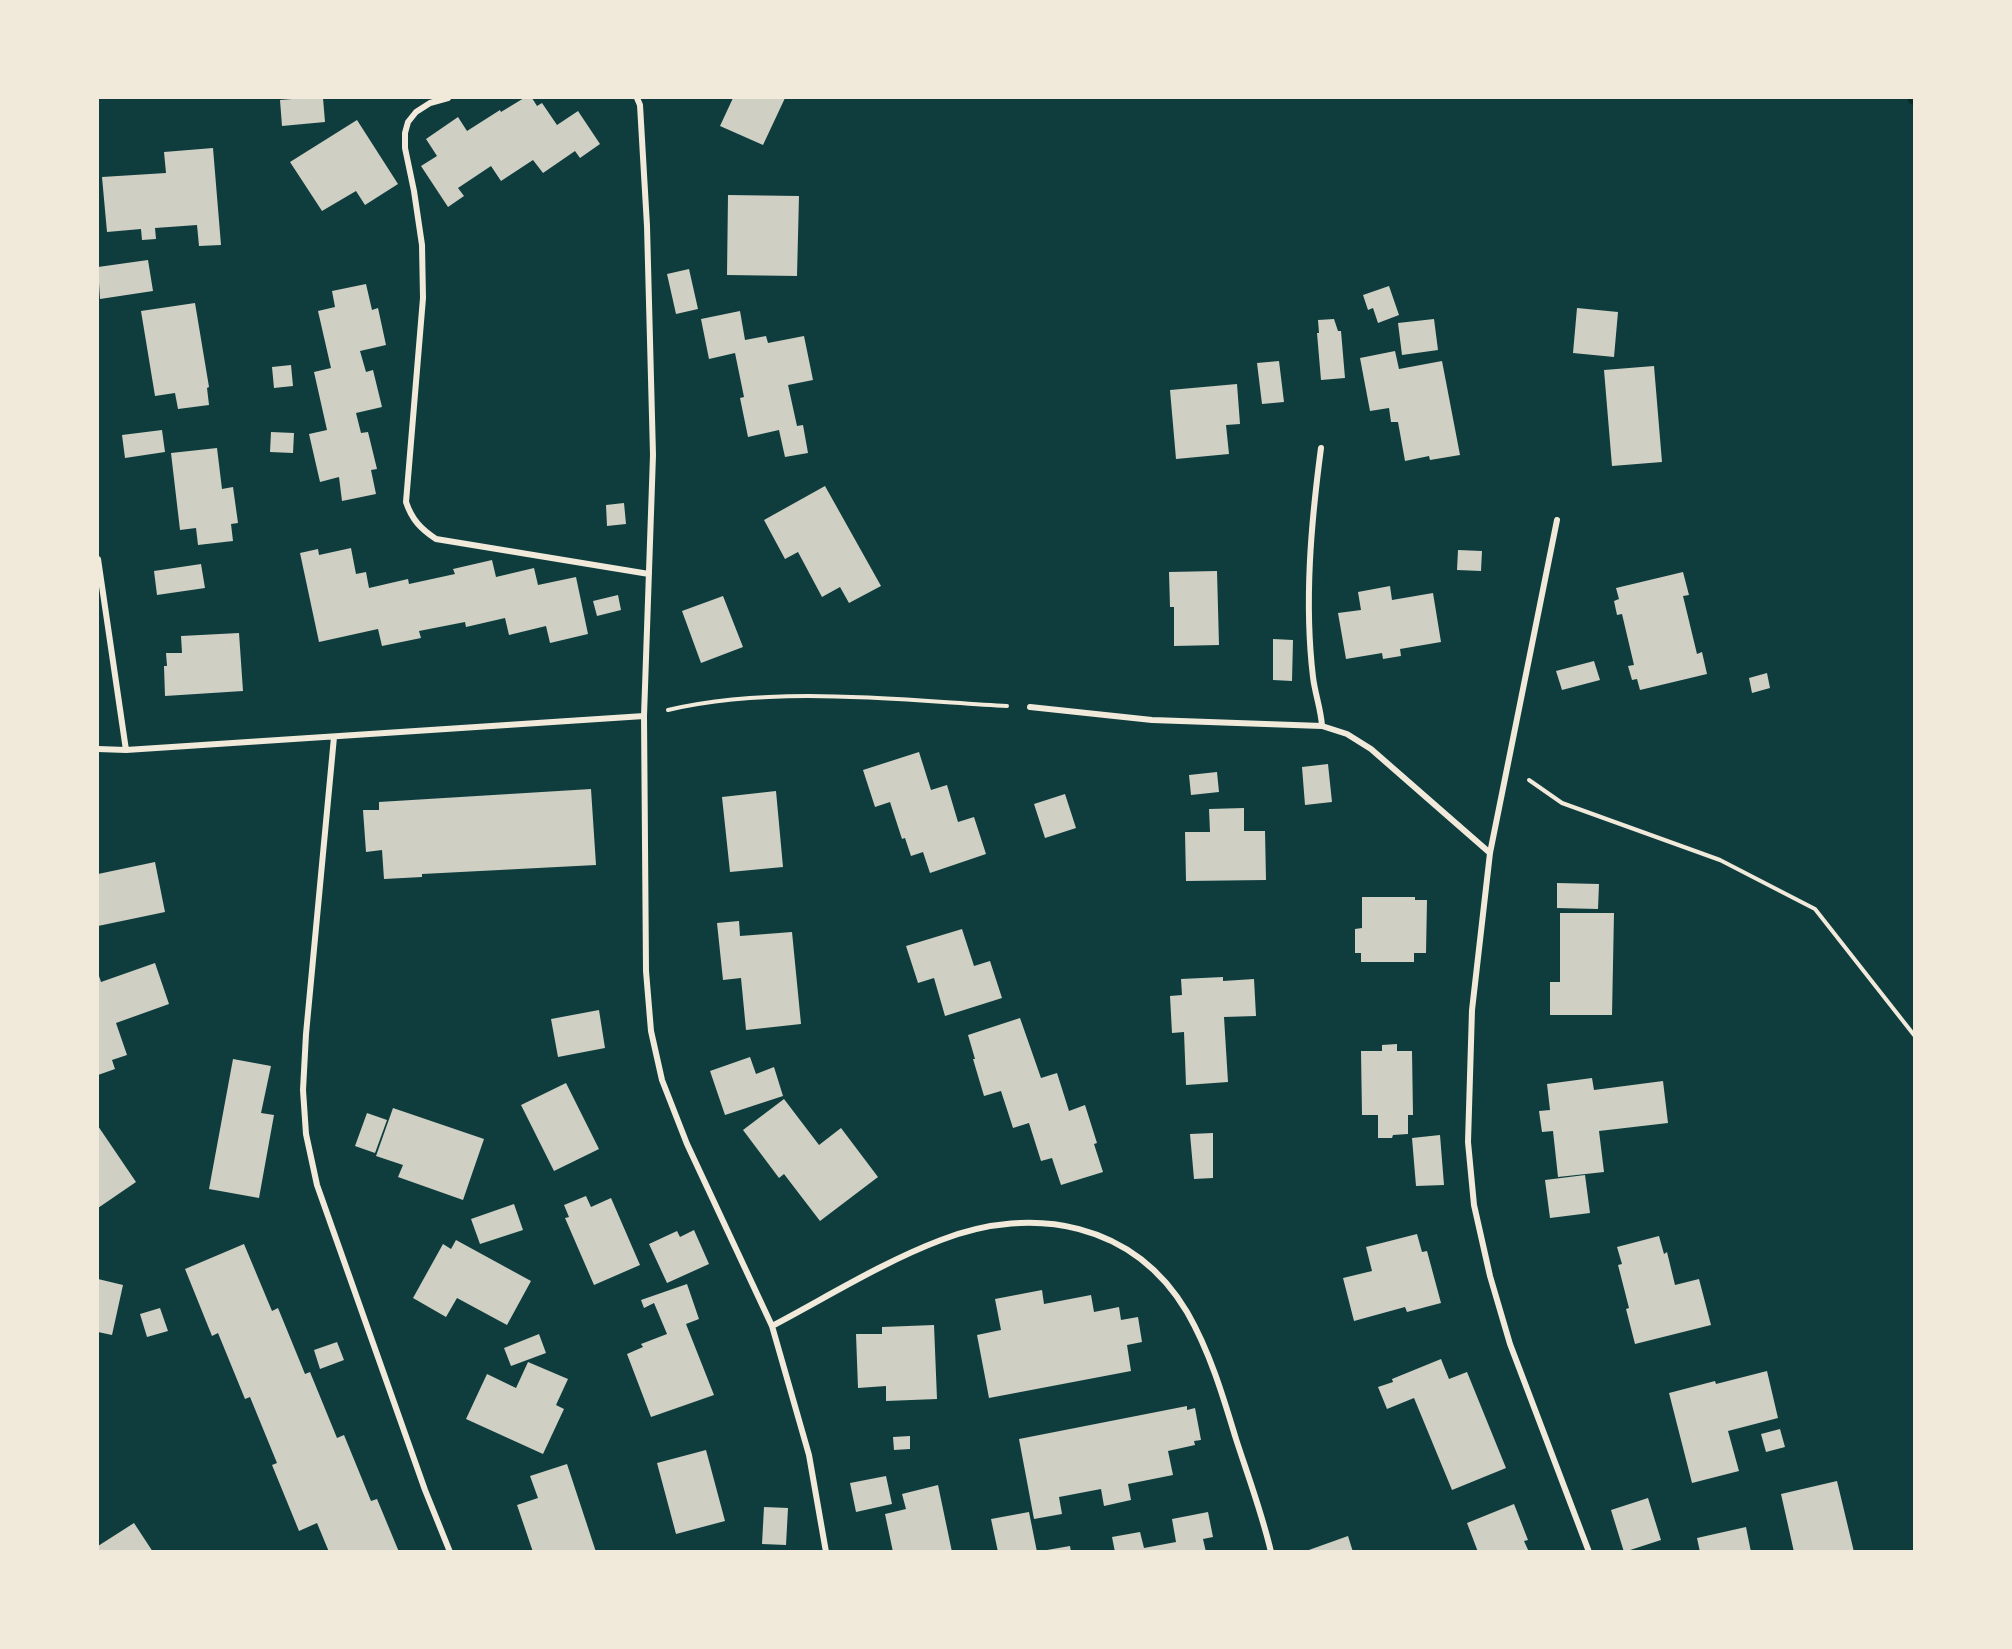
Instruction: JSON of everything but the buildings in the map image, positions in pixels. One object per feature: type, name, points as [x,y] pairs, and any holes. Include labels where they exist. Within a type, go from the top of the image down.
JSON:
[{"type":"street","points":[[448,98],[416,112],[408,122],[405,133],[405,148],[422,245],[423,298],[406,501],[410,515],[421,529],[436,539],[649,574]]},
{"type":"street","points":[[637,98],[640,105],[647,226],[653,455],[644,716],[646,971],[651,1031],[662,1080],[687,1144],[772,1326],[809,1455],[826,1551]]},
{"type":"street","points":[[1321,448],[1313,505],[1310,602],[1313,680],[1322,726]]},
{"type":"street","points":[[1557,520],[1490,853],[1472,1010],[1468,1142],[1474,1205],[1490,1276],[1510,1344],[1589,1551]]},
{"type":"street","points":[[98,559],[126,750]]},
{"type":"street","points":[[1030,707],[1152,720],[1322,726],[1347,734],[1371,749],[1490,853]]},
{"type":"street","points":[[98,749],[126,750],[644,716]]},
{"type":"street","points":[[334,737],[306,1034],[303,1090],[306,1134],[317,1185],[425,1490],[450,1551]]},
{"type":"street","points":[[772,1326],[890,1263],[942,1239],[991,1226],[1034,1221],[1073,1227],[1107,1237],[1149,1265],[1186,1311],[1202,1341],[1221,1391],[1271,1551]]},
{"type":"path","points":[[644,716],[696,704],[767,696],[864,698],[1030,707]]},
{"type":"path","points":[[1507,764],[1562,803],[1720,860],[1815,909],[1914,1035]]}]
